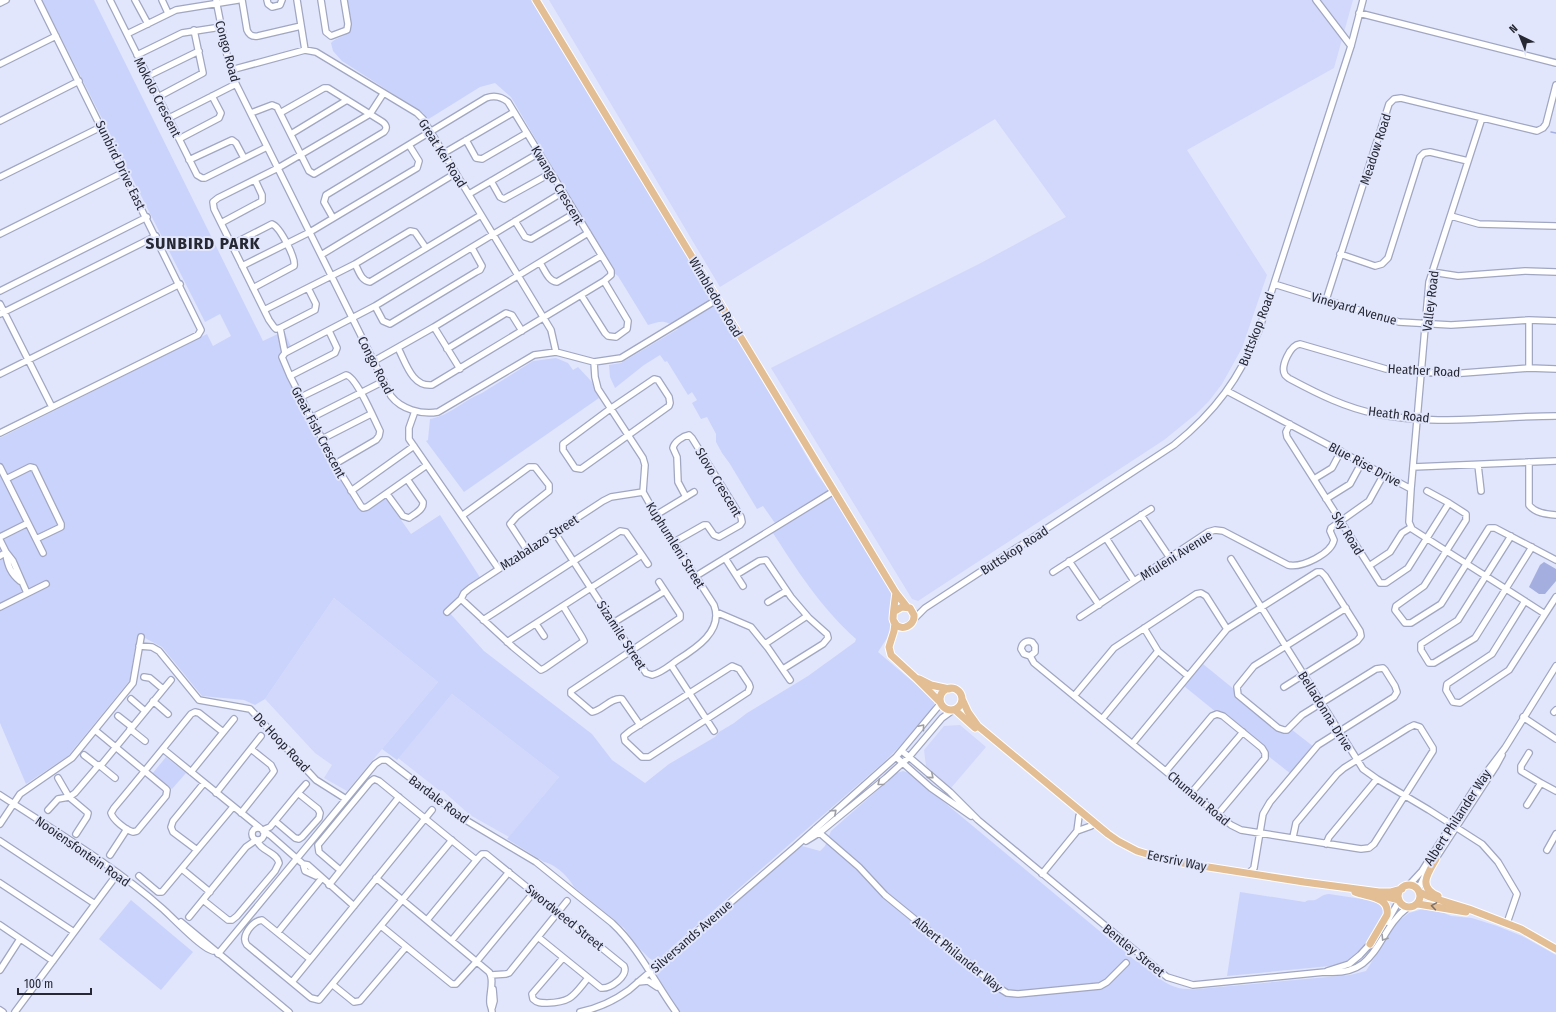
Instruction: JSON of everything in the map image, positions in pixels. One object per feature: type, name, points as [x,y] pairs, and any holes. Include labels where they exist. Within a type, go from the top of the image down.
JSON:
[{"type":"main road","name":"Wimbledon Road","points":[[536,0],[896,593],[909,608]]},
{"type":"main road","points":[[896,593],[893,618],[895,623],[889,647],[891,655],[918,679],[945,709],[954,710],[961,705],[962,699],[958,691],[918,679]]},
{"type":"main road","points":[[891,641],[905,627],[910,625],[914,619],[914,615],[909,608],[900,607],[895,611]]},
{"type":"main road","points":[[895,623],[900,627],[905,627]]},
{"type":"main road","points":[[941,703],[942,694],[949,689]]},
{"type":"main road","name":"Eersriv Way","points":[[962,699],[968,712],[978,726],[1118,841],[1147,855],[1170,861],[1251,871],[1260,876],[1379,892],[1391,892],[1402,889]]},
{"type":"main road","name":"Eersriv Way","points":[[954,710],[1091,826],[1124,849],[1162,863],[1302,886],[1382,896],[1399,900]]},
{"type":"main road","points":[[1436,859],[1426,882],[1428,889],[1437,896],[1459,902],[1469,909]]},
{"type":"main road","points":[[1478,913],[1418,904],[1413,907],[1408,907],[1403,905],[1399,900],[1399,894],[1402,889],[1409,885],[1414,886],[1419,891],[1430,897],[1469,909],[1507,923],[1533,935],[1556,949]]},
{"type":"main road","points":[[1418,904],[1420,899],[1419,891]]},
{"type":"main road","points":[[1355,892],[1383,901],[1387,909],[1387,915],[1370,944]]},
{"type":"street","points":[[0,3],[6,0]]},
{"type":"street","name":"Sunbird Drive East","points":[[38,0],[201,326],[201,331],[198,334],[52,407]]},
{"type":"street","name":"Mokolo Crescent","points":[[110,0],[197,175],[202,178],[267,146]]},
{"type":"street","points":[[135,0],[148,24]]},
{"type":"street","points":[[162,0],[168,13]]},
{"type":"street","points":[[127,34],[176,10],[217,2],[238,0]]},
{"type":"street","points":[[242,0],[247,30],[252,36],[301,26]]},
{"type":"street","points":[[267,0],[268,4],[272,7],[279,6],[282,0],[290,0]]},
{"type":"street","points":[[231,70],[305,50],[297,0]]},
{"type":"street","points":[[321,0],[326,32],[331,36],[347,30],[348,24],[344,0]]},
{"type":"street","points":[[1316,0],[1351,46]]},
{"type":"street","name":"Buttskop Road","points":[[914,619],[925,608],[1174,445],[1208,415],[1227,391],[1243,366],[1252,346],[1274,284],[1351,46],[1362,0]]},
{"type":"street","name":"Congo Road","points":[[217,2],[221,27],[231,70],[236,84],[384,381],[395,401],[405,407],[415,411],[431,413],[438,412],[534,355],[556,352],[594,362],[621,358],[718,299]]},
{"type":"street","points":[[1359,13],[1556,63]]},
{"type":"street","points":[[137,55],[182,33],[221,27]]},
{"type":"street","points":[[158,97],[201,75],[203,71],[194,30]]},
{"type":"street","points":[[0,64],[56,36]]},
{"type":"street","name":"Great Kei Road","points":[[305,50],[316,52],[383,94],[420,115],[551,330],[556,352]]},
{"type":"street","points":[[148,76],[199,51]]},
{"type":"street","points":[[0,121],[79,81]]},
{"type":"street","points":[[169,118],[236,84]]},
{"type":"street","name":"Meadow Road","points":[[1326,300],[1390,102],[1396,98],[1401,98],[1534,131],[1541,130],[1546,124],[1556,85]]},
{"type":"street","points":[[251,113],[272,105],[277,107],[280,113],[291,134],[310,173],[314,174],[385,131],[386,127],[384,123],[328,88],[324,88],[280,113]]},
{"type":"street","points":[[308,288],[316,304],[315,310],[276,329],[272,325],[231,245],[213,205],[214,201],[278,168],[370,114],[383,94]]},
{"type":"street","points":[[179,139],[219,118],[220,113],[212,96]]},
{"type":"street","name":"Kwango Crescent","points":[[333,218],[324,202],[326,195],[489,97],[497,97],[506,100],[514,112],[611,271],[611,275],[604,281]]},
{"type":"street","points":[[291,134],[347,100]]},
{"type":"street","points":[[444,153],[514,112]]},
{"type":"street","name":"Valley Road","points":[[1412,489],[1429,282],[1482,118]]},
{"type":"street","points":[[0,177],[102,127]]},
{"type":"street","points":[[466,140],[476,158],[482,159],[527,133]]},
{"type":"street","points":[[189,160],[232,140],[236,143],[244,158]]},
{"type":"street","points":[[242,266],[310,232],[416,168],[419,161],[409,145]]},
{"type":"street","points":[[1340,254],[1375,266],[1385,262],[1388,258],[1420,157],[1424,153],[1430,152],[1468,161]]},
{"type":"street","points":[[469,194],[539,153]]},
{"type":"street","points":[[0,234],[124,172]]},
{"type":"street","points":[[321,255],[456,173]]},
{"type":"street","points":[[491,181],[500,197],[504,199],[551,173]]},
{"type":"street","points":[[221,223],[262,201],[262,195],[255,180]]},
{"type":"street","points":[[285,352],[376,306],[563,192]]},
{"type":"street","points":[[515,221],[523,236],[531,239],[575,213]]},
{"type":"street","points":[[355,264],[363,278],[370,282],[481,215]]},
{"type":"street","points":[[1451,216],[1479,224],[1556,226]]},
{"type":"street","points":[[0,291],[147,217]]},
{"type":"street","points":[[231,245],[272,224],[278,228],[286,243],[294,260],[294,266],[253,288]]},
{"type":"street","points":[[264,310],[355,264],[410,231],[415,232],[426,248]]},
{"type":"street","points":[[374,361],[434,328],[588,233]]},
{"type":"street","points":[[2,313],[156,236]]},
{"type":"street","points":[[376,306],[383,321],[390,324],[480,270],[482,266],[472,248]]},
{"type":"street","points":[[540,263],[550,279],[557,282],[601,256]]},
{"type":"street","points":[[1432,272],[1458,276],[1526,271],[1556,272]]},
{"type":"street","points":[[398,348],[414,379],[420,383],[432,385],[604,281],[628,321],[627,329],[616,336],[608,336],[582,295]]},
{"type":"street","points":[[0,374],[180,284]]},
{"type":"street","name":"Vineyard Avenue","points":[[1274,284],[1388,320],[1426,324],[1458,325],[1529,320],[1556,321]]},
{"type":"street","points":[[0,304],[2,313],[52,407],[0,433]]},
{"type":"street","points":[[447,349],[506,313],[512,315],[522,331]]},
{"type":"street","points":[[1529,320],[1530,368]]},
{"type":"street","name":"Great Fish Crescent","points":[[280,328],[285,352],[282,359],[335,464],[363,508],[387,494],[427,465]]},
{"type":"street","points":[[434,328],[460,369]]},
{"type":"street","points":[[290,376],[335,353],[337,348],[329,331]]},
{"type":"street","name":"Heather Road","points":[[1296,344],[1305,344],[1351,360],[1386,369],[1450,374],[1530,368],[1556,369]]},
{"type":"street","name":"Heath Road","points":[[1296,344],[1290,350],[1284,369],[1285,376],[1322,396],[1377,414],[1449,420],[1522,416],[1556,416]]},
{"type":"street","name":"Kuphumleni Street","points":[[594,362],[596,384],[645,465],[643,492],[656,515],[714,605],[716,612]]},
{"type":"street","points":[[301,397],[346,375],[351,377],[361,393],[380,431],[379,436],[376,440],[335,464]]},
{"type":"street","points":[[656,379],[670,400],[669,406],[581,469],[577,469],[573,466],[563,450],[563,444],[610,409],[651,380],[656,379]]},
{"type":"street","points":[[311,418],[384,381]]},
{"type":"street","name":"Blue Rise Drive","points":[[1227,391],[1412,489],[1409,522],[1410,528]]},
{"type":"street","points":[[415,411],[408,433],[409,439],[463,515],[498,568]]},
{"type":"street","points":[[322,439],[371,414]]},
{"type":"street","name":"Sky Road","points":[[1290,424],[1286,431],[1286,435],[1379,582],[1386,583],[1408,568],[1449,503]]},
{"type":"street","name":"Slovo Crescent","points":[[674,542],[704,525],[707,525],[714,535],[719,537],[740,525],[742,522],[741,517],[689,435],[685,436],[675,444],[673,448],[677,457],[678,482],[686,497]]},
{"type":"street","points":[[351,491],[414,446]]},
{"type":"street","points":[[1314,479],[1332,468],[1341,452]]},
{"type":"street","points":[[1413,467],[1556,461]]},
{"type":"street","points":[[1326,499],[1350,484],[1362,462]]},
{"type":"street","points":[[1529,462],[1529,505],[1531,508],[1544,514],[1556,515]]},
{"type":"street","points":[[1478,465],[1481,491]]},
{"type":"street","points":[[0,467],[43,553]]},
{"type":"street","points":[[6,479],[32,467],[44,488],[61,527],[36,539]]},
{"type":"street","points":[[463,515],[528,468],[537,468],[549,485],[549,491],[517,516],[510,524],[527,550]]},
{"type":"street","points":[[1340,521],[1369,501],[1384,474]]},
{"type":"street","points":[[387,494],[403,516],[409,518],[422,508],[423,505],[407,479]]},
{"type":"street","points":[[696,576],[834,491]]},
{"type":"street","points":[[1427,491],[1464,512],[1467,517],[1423,588],[1396,606],[1395,610],[1405,624],[1411,623],[1441,604],[1490,528],[1494,528],[1511,536],[1556,560]]},
{"type":"street","name":"Mzabalazo Street","points":[[447,612],[461,599],[465,591],[498,568],[606,500],[643,492]]},
{"type":"street","name":"Slovo Crescent","points":[[656,515],[694,492]]},
{"type":"street","points":[[1053,572],[1150,509]]},
{"type":"street","points":[[1141,515],[1170,558]]},
{"type":"street","name":"Mfuleni Avenue","points":[[1080,617],[1208,532],[1217,530],[1226,532],[1288,565],[1299,565],[1312,560],[1330,549],[1334,540],[1330,531],[1331,528],[1340,521]]},
{"type":"street","points":[[0,537],[28,523]]},
{"type":"street","points":[[1369,566],[1390,552],[1402,533],[1410,528],[1545,614]]},
{"type":"street","points":[[483,620],[622,530],[626,532],[648,564]]},
{"type":"street","name":"Sizamile Street","points":[[555,533],[644,670],[649,675],[656,674],[671,665],[692,651],[706,639],[713,628],[717,615],[716,612]]},
{"type":"street","points":[[1511,536],[1458,620],[1421,644],[1420,650],[1429,663],[1432,664],[1436,662],[1473,639],[1532,547]]},
{"type":"street","points":[[1106,538],[1134,581]]},
{"type":"street","points":[[0,540],[6,552],[13,561],[27,594]]},
{"type":"street","points":[[0,556],[6,552]]},
{"type":"street","points":[[507,642],[642,555]]},
{"type":"street","points":[[725,558],[743,586]]},
{"type":"street","points":[[736,575],[759,561],[766,560],[786,591],[807,616],[827,634],[828,638],[823,644],[783,669]]},
{"type":"street","name":"Belladonna Drive","points":[[1231,560],[1363,769],[1454,825],[1488,848],[1516,890],[1516,898],[1507,923]]},
{"type":"street","points":[[1069,562],[1098,605]]},
{"type":"street","points":[[1133,743],[1227,629],[1316,572],[1321,572],[1346,608],[1360,631],[1361,636],[1359,639],[1284,686]]},
{"type":"street","points":[[640,725],[622,699],[616,699],[597,711],[592,712],[571,693],[573,688],[680,617],[659,582]]},
{"type":"street","points":[[0,607],[46,584]]},
{"type":"street","points":[[613,623],[665,590]]},
{"type":"street","points":[[768,602],[786,591]]},
{"type":"street","points":[[1074,696],[1110,652],[1196,594],[1201,593],[1208,598],[1227,629]]},
{"type":"street","points":[[1525,601],[1492,654],[1446,685],[1446,690],[1453,702],[1460,703],[1509,670],[1556,597]]},
{"type":"street","points":[[461,599],[507,642],[539,669],[545,668],[584,641],[563,606]]},
{"type":"street","name":"Buttskop Road","points":[[909,608],[925,608]]},
{"type":"street","points":[[1251,871],[1263,814],[1270,802],[1318,745],[1394,697],[1397,692],[1385,670],[1383,668],[1376,669],[1298,718],[1290,727],[1284,730],[1278,728],[1238,695],[1237,687],[1254,666],[1346,608]]},
{"type":"street","points":[[716,612],[751,627],[765,644],[790,680]]},
{"type":"street","points":[[765,644],[807,616]]},
{"type":"street","points":[[536,624],[544,636]]},
{"type":"street","points":[[1144,628],[1158,651],[1188,676]]},
{"type":"street","points":[[0,824],[13,803],[24,790],[70,760],[134,682],[141,637]]},
{"type":"street","name":"De Hoop Road","points":[[139,646],[152,647],[159,651],[194,696],[199,700],[250,709],[316,780],[346,800]]},
{"type":"street","points":[[1102,719],[1158,651]]},
{"type":"street","name":"Chumani Road","points":[[1030,656],[1034,663],[1236,828],[1326,844],[1360,849],[1369,848],[1374,844],[1405,796]]},
{"type":"street","points":[[671,665],[714,731]]},
{"type":"street","points":[[732,666],[739,669],[750,684],[748,692],[648,758],[642,757],[626,742],[624,738],[626,735],[689,693],[732,666]]},
{"type":"street","name":"Albert Philander Way","points":[[1409,885],[1422,871],[1496,766],[1505,748],[1556,666]]},
{"type":"street","points":[[144,677],[150,678],[163,689]]},
{"type":"street","points":[[48,810],[58,799],[75,793],[98,765],[102,764],[171,680]]},
{"type":"street","points":[[131,699],[145,711]]},
{"type":"street","points":[[153,701],[168,714]]},
{"type":"street","name":"Silversands Avenue","points":[[817,831],[902,751],[941,703]]},
{"type":"street","name":"Silversands Avenue","points":[[580,1012],[610,1002],[638,982],[650,970],[795,847],[909,757],[942,718],[954,710]]},
{"type":"street","points":[[95,730],[145,771],[165,788],[167,794],[137,831],[133,832],[112,816],[111,813],[114,808],[145,771],[162,749],[194,712],[200,714],[223,732]]},
{"type":"street","points":[[1166,771],[1214,714],[1223,716],[1243,732],[1265,751],[1265,756],[1218,814]]},
{"type":"street","points":[[118,716],[145,741]]},
{"type":"street","points":[[1524,717],[1556,739]]},
{"type":"street","points":[[191,772],[234,720]]},
{"type":"street","points":[[1293,837],[1296,823],[1337,774],[1414,725],[1420,727],[1433,748],[1433,752],[1405,796]]},
{"type":"street","points":[[1192,792],[1243,732]]},
{"type":"street","points":[[216,793],[261,736]]},
{"type":"street","points":[[162,749],[248,819],[261,835],[263,845],[278,860],[278,866],[232,920],[227,919],[203,900]]},
{"type":"street","points":[[241,813],[274,771],[271,765],[251,749]]},
{"type":"street","name":"Bentley Street","points":[[902,751],[950,792],[978,820],[1167,977],[1173,980],[1193,984],[1325,972],[1335,973],[1352,970],[1363,964],[1371,956],[1398,916],[1408,907]]},
{"type":"street","points":[[1529,753],[1520,769],[1556,791]]},
{"type":"street","points":[[84,755],[115,778]]},
{"type":"street","name":"Bentley Street","points":[[896,757],[944,798],[978,820]]},
{"type":"street","name":"Bardale Road","points":[[216,952],[377,762],[384,760],[390,761],[464,819],[531,858],[616,926],[650,970],[664,995],[676,1012]]},
{"type":"street","points":[[58,778],[69,796],[88,814],[88,817],[76,834]]},
{"type":"street","points":[[1326,844],[1329,837],[1377,779]]},
{"type":"street","points":[[340,870],[319,852],[318,846],[370,782],[374,780],[379,781],[476,860],[427,920]]},
{"type":"street","points":[[197,850],[173,832],[171,827],[173,821],[204,783]]},
{"type":"street","points":[[1527,805],[1541,783]]},
{"type":"street","points":[[189,917],[246,848],[269,828],[306,784]]},
{"type":"street","points":[[944,798],[950,792]]},
{"type":"street","points":[[275,821],[295,838],[299,839],[319,818],[320,813],[318,810],[298,793]]},
{"type":"street","name":"Nooiensfontein Road","points":[[0,795],[118,873],[202,944],[211,951],[216,952],[289,1012]]},
{"type":"street","points":[[278,932],[324,881],[340,870],[399,797]]},
{"type":"street","points":[[139,876],[159,893],[163,892],[233,807]]},
{"type":"street","points":[[292,982],[432,810]]},
{"type":"street","points":[[1077,831],[1079,816]]},
{"type":"street","points":[[248,819],[252,831],[252,837],[261,835]]},
{"type":"street","name":"Albert Philander Way","points":[[1419,891],[1425,875],[1436,859],[1454,825]]},
{"type":"street","points":[[1042,874],[1077,831],[1091,826]]},
{"type":"street","points":[[269,828],[272,837]]},
{"type":"street","points":[[110,855],[128,829]]},
{"type":"street","points":[[252,831],[261,835],[272,837],[303,864],[308,865],[310,871],[354,906]]},
{"type":"street","points":[[246,848],[252,831]]},
{"type":"street","name":"Albert Philander Way","points":[[817,831],[859,867],[885,895],[1007,993],[1018,994],[1100,986],[1107,982],[1126,963]]},
{"type":"street","points":[[1547,850],[1554,842],[1556,834]]},
{"type":"street","points":[[310,959],[264,921],[260,920],[255,922],[245,935],[245,943],[313,999],[321,999],[452,840]]},
{"type":"street","points":[[0,841],[96,904]]},
{"type":"street","name":"Swordweed Street","points":[[476,860],[482,854],[488,855],[624,966],[626,970],[624,976],[605,988],[602,988],[588,978]]},
{"type":"street","points":[[182,869],[210,892]]},
{"type":"street","points":[[452,940],[509,872]]},
{"type":"street","points":[[15,1012],[118,873]]},
{"type":"street","points":[[376,878],[477,961],[491,975],[492,995],[490,1004],[492,1010]]},
{"type":"street","points":[[0,883],[74,932]]},
{"type":"street","points":[[381,926],[454,984],[459,982],[534,892]]},
{"type":"street","name":"Bentley Street","points":[[1325,972],[1349,964],[1360,955],[1377,937],[1399,900]]},
{"type":"street","points":[[491,975],[508,973],[568,901]]},
{"type":"street","points":[[0,926],[53,961]]},
{"type":"street","points":[[538,938],[563,958],[588,978],[566,1001],[544,1003],[534,1000],[532,994],[563,958]]},
{"type":"street","points":[[0,970],[20,939]]},
{"type":"street","points":[[333,985],[354,1002],[360,1001],[406,947]]},
{"type":"street","points":[[638,982],[645,980],[651,982],[664,995]]},
{"type":"shaded area","points":[[42,0],[94,0],[263,341],[284,331],[292,349],[282,354],[335,464],[363,508],[384,496],[411,534],[440,515],[481,579],[448,611],[484,651],[592,734],[612,760],[645,783],[669,764],[715,737],[719,732],[747,713],[808,676],[855,642],[856,639],[831,614],[800,574],[771,530],[777,526],[763,506],[757,509],[716,442],[716,434],[707,417],[701,419],[692,403],[697,400],[692,392],[688,395],[667,361],[665,362],[660,355],[644,365],[615,388],[610,377],[609,365],[621,363],[678,329],[667,322],[657,322],[648,325],[618,276],[614,273],[511,97],[495,83],[480,87],[427,120],[423,113],[342,61],[333,51],[331,43],[348,32],[350,19],[347,0],[531,0],[721,311],[817,474],[840,506],[891,592],[891,628],[889,635],[878,652],[935,702],[932,709],[884,762],[658,959],[652,960],[649,958],[636,945],[624,928],[574,887],[569,879],[553,865],[544,862],[507,839],[559,777],[452,694],[397,760],[382,749],[438,682],[334,598],[265,699],[255,705],[244,700],[202,696],[162,647],[143,637],[137,637],[130,680],[68,756],[26,784],[0,723],[0,438],[207,334],[213,346],[231,336],[220,314],[205,322]]},
{"type":"shaded area","points":[[549,0],[1353,0],[1334,68],[1187,150],[1267,275],[1242,348],[1222,384],[1209,401],[1196,414],[1164,440],[918,601],[912,599],[771,368],[979,264],[1066,217],[995,119],[720,287]]},
{"type":"shaded area","points":[[556,358],[568,363],[573,370],[578,367],[592,382],[599,398],[464,492],[426,441],[428,440],[430,419],[444,415],[533,361]]},
{"type":"shaded area","points":[[1544,562],[1556,569],[1556,581],[1545,594],[1539,594],[1529,587],[1540,565]]},
{"type":"shaded area","points":[[334,598],[438,682],[347,791],[324,778],[332,765],[315,753],[265,699]]},
{"type":"shaded area","points":[[1203,664],[1235,690],[1278,731],[1283,732],[1291,729],[1314,747],[1291,774],[1267,755],[1264,747],[1222,713],[1216,712],[1184,686]]},
{"type":"shaded area","points":[[452,694],[559,777],[509,837],[470,815],[442,790],[440,791],[398,758]]},
{"type":"shaded area","points":[[960,725],[986,747],[951,788],[926,766],[924,750],[944,726]]},
{"type":"shaded area","points":[[166,757],[186,773],[172,789],[152,774]]},
{"type":"shaded area","points":[[903,771],[909,773],[1120,948],[1122,947],[1138,962],[1166,983],[1173,986],[1198,989],[1350,975],[1366,971],[1396,923],[1409,913],[1423,909],[1444,913],[1451,916],[1472,918],[1497,926],[1522,936],[1556,955],[1556,1012],[679,1012],[657,977],[659,968],[766,874],[802,846],[820,851],[825,846],[831,831],[897,773]]},
{"type":"shaded area","points":[[1240,892],[1305,902],[1315,900],[1323,895],[1329,894],[1375,901],[1382,906],[1384,913],[1367,943],[1357,954],[1345,962],[1330,966],[1227,976]]},
{"type":"shaded area","points":[[131,900],[193,952],[161,990],[99,939]]},
{"type":"waterway","points":[[1551,132],[1556,133]]},
{"type":"district","name":"SUNBIRD PARK","points":[[203,243]]}]
